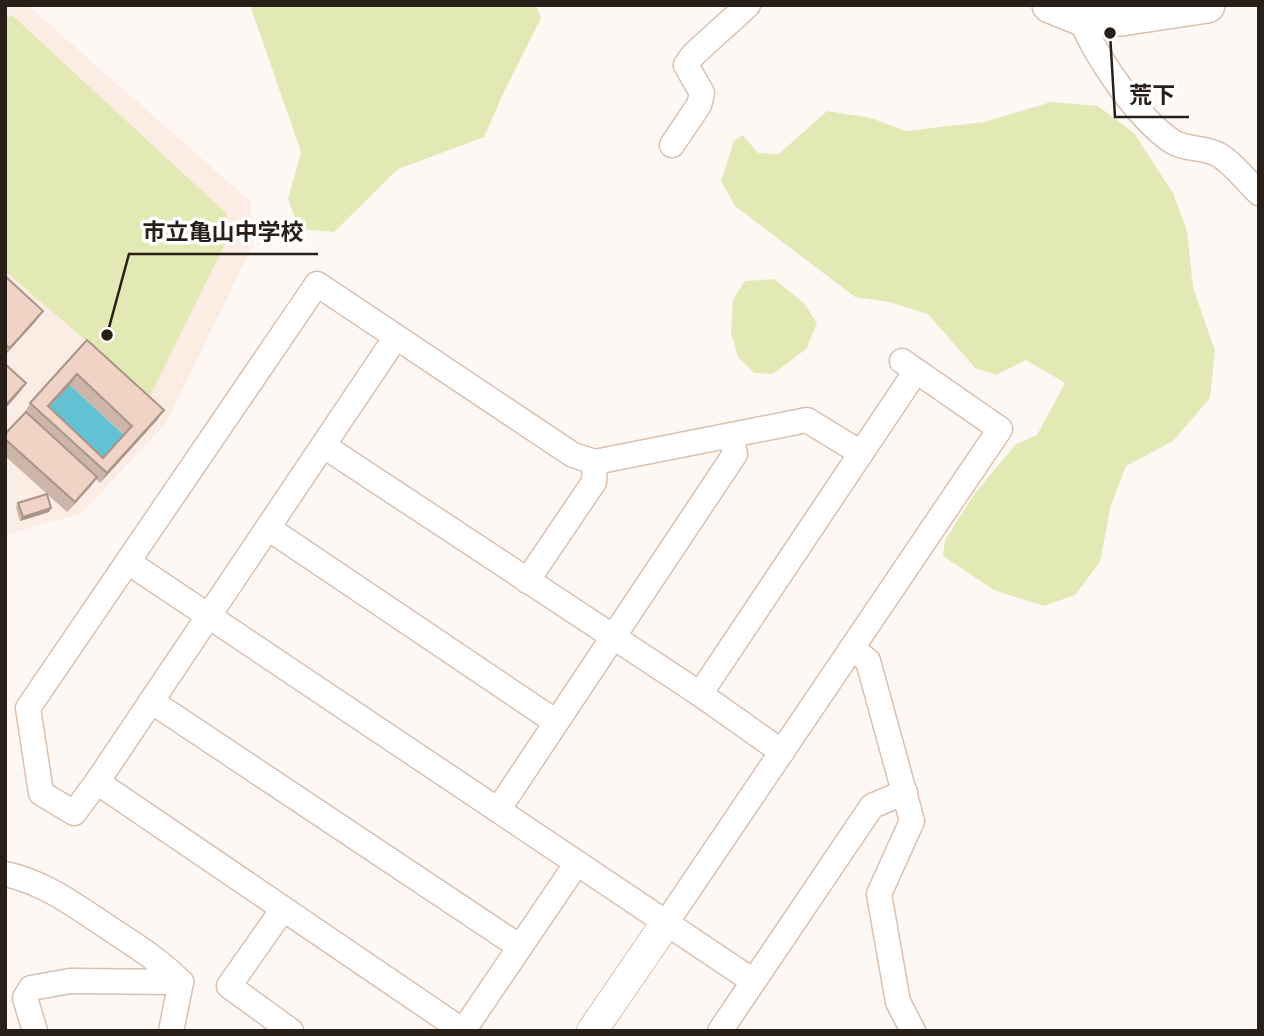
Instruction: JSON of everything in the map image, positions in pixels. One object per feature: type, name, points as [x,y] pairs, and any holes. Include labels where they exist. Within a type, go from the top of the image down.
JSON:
[{"type":"main road","points":[[1065,11],[1121,18],[1165,8],[1207,5]]},
{"type":"street","points":[[672,145],[699,105],[702,93],[686,65],[693,55],[748,5]]},
{"type":"street","points":[[1065,11],[1088,38],[1103,64],[1152,124],[1175,143],[1219,155],[1259,193]]},
{"type":"street","points":[[396,337],[74,813],[41,793],[28,708],[317,284],[573,455],[595,461],[807,420],[861,453]]},
{"type":"street","points":[[592,1031],[1000,429],[909,366],[861,453],[700,694]]},
{"type":"street","points":[[498,810],[735,454],[732,436]]},
{"type":"street","points":[[324,446],[700,694],[782,752]]},
{"type":"street","points":[[527,580],[594,482],[595,461]]},
{"type":"street","points":[[268,528],[556,722]]},
{"type":"street","points":[[128,562],[753,981]]},
{"type":"street","points":[[852,648],[868,661],[912,821],[880,894],[898,1002],[914,1031]]},
{"type":"street","points":[[151,701],[520,947]]},
{"type":"street","points":[[97,782],[463,1031],[577,863]]},
{"type":"street","points":[[720,1031],[872,806],[905,792]]},
{"type":"street","points":[[5,874],[20,877],[52,891],[161,962],[181,982]]},
{"type":"street","points":[[283,909],[229,986],[291,1031]]},
{"type":"street","points":[[35,1031],[25,998],[31,988],[70,981],[181,982]]},
{"type":"street","points":[[171,1031],[181,982]]},
{"type":"shaded area","points":[[5,5],[27,5],[251,202],[253,245],[165,425],[80,514],[5,535]]},
{"type":"green space","points":[[250,5],[536,5],[541,18],[484,137],[398,169],[334,232],[299,229],[288,199],[301,152]]},
{"type":"green space","points":[[13,16],[227,214],[226,242],[150,396],[5,271],[5,17]]},
{"type":"green space","points":[[1051,102],[1098,106],[1134,133],[1173,193],[1187,231],[1193,287],[1215,351],[1210,398],[1173,441],[1126,466],[1111,505],[1100,562],[1075,595],[1044,606],[994,590],[943,556],[945,540],[975,493],[1016,444],[1037,435],[1065,383],[1026,360],[996,375],[975,368],[928,314],[889,302],[855,297],[735,206],[721,181],[734,141],[743,135],[758,153],[779,154],[827,111],[871,118],[906,131],[984,122]]},
{"type":"green space","points":[[774,279],[804,303],[817,323],[806,349],[773,374],[754,373],[738,357],[731,333],[733,299],[745,281]]},
{"type":"water","points":[[70,385],[125,436],[96,468],[40,416]]},
{"type":"building","points":[[5,276],[43,311],[10,348],[5,344]]},
{"type":"building","points":[[87,340],[164,410],[107,473],[30,403]],"holes":[[[77,374],[132,426],[103,458],[48,406]]]},
{"type":"building","points":[[5,364],[26,383],[5,406]]},
{"type":"building","points":[[26,412],[97,477],[75,502],[5,439],[5,434]]},
{"type":"building","points":[[47,494],[51,508],[23,517],[18,503]]},
{"type":"place","name":"荒下","points":[[1110,33]]},
{"type":"place","name":"市立亀山中学校","points":[[107,335]]}]
